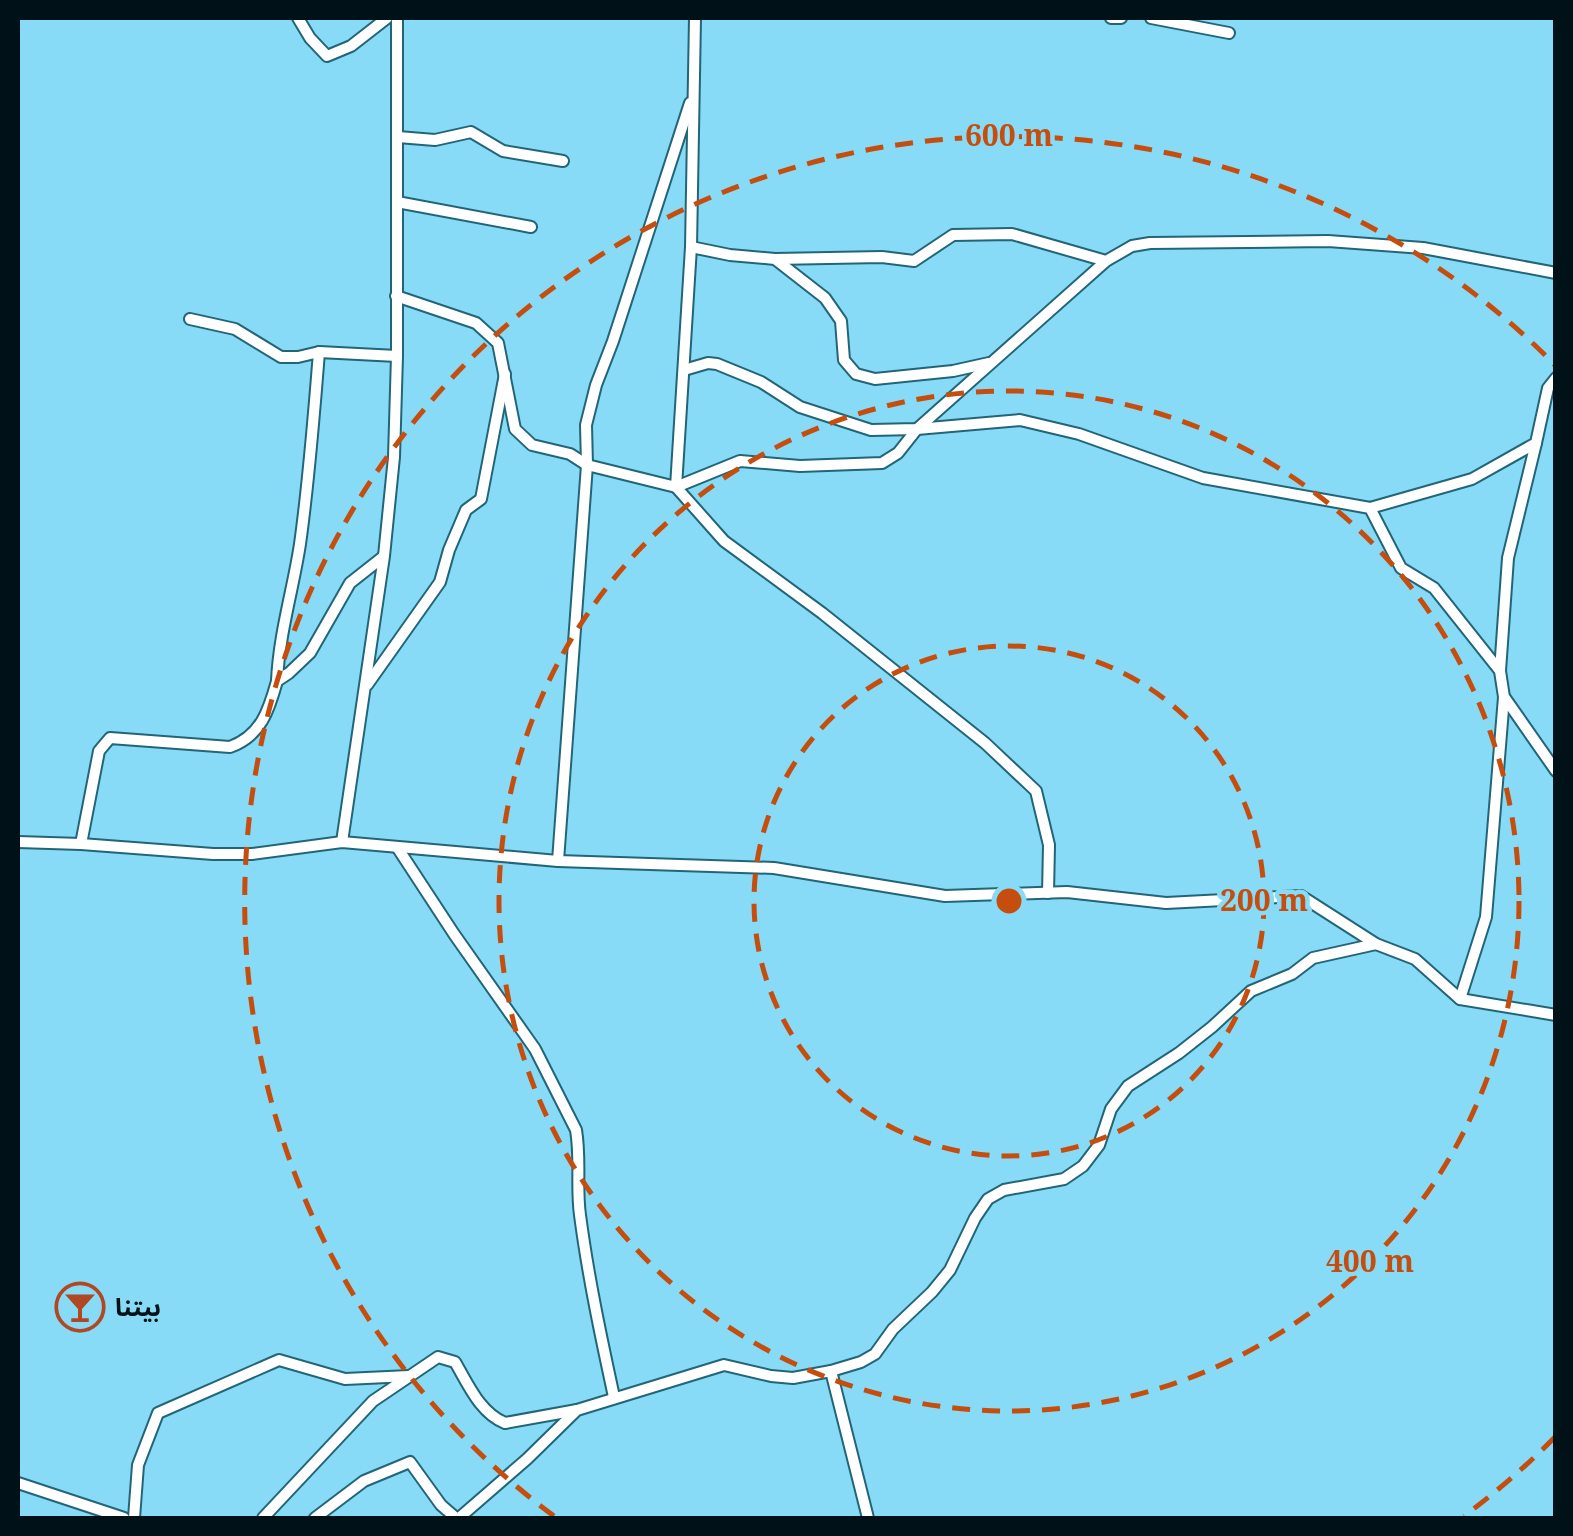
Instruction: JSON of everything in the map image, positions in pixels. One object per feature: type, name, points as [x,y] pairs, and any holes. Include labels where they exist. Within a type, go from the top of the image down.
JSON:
[{"type":"street","points":[[298,18],[327,56],[350,46],[386,18]]},
{"type":"street","points":[[342,842],[384,556],[394,458],[398,356],[397,18]]},
{"type":"street","points":[[676,487],[691,247],[696,18]]},
{"type":"street","points":[[1111,18],[1121,18]]},
{"type":"street","points":[[1151,18],[1230,33]]},
{"type":"street","points":[[558,860],[586,424],[694,90]]},
{"type":"street","points":[[398,137],[435,140],[470,132],[503,151],[563,161]]},
{"type":"street","points":[[397,202],[531,227]]},
{"type":"street","points":[[691,247],[775,259],[882,256],[914,260],[954,234],[1012,234],[1106,261]]},
{"type":"street","points":[[676,487],[740,461],[800,466],[882,463],[898,453],[917,429],[1106,261],[1132,246],[1150,242],[1328,241],[1423,248],[1556,274]]},
{"type":"street","points":[[775,259],[826,298],[840,320],[844,360],[856,374],[875,379],[990,362]]},
{"type":"street","points":[[396,296],[476,323],[498,343],[515,430],[532,446],[570,454],[586,466],[676,487],[724,541],[822,613],[986,744],[1036,791],[1049,845],[1048,892]]},
{"type":"street","points":[[190,319],[235,328],[281,357],[319,352],[398,356]]},
{"type":"street","points":[[81,844],[99,751],[110,738],[230,747],[246,742],[269,712],[300,546],[319,352]]},
{"type":"street","points":[[684,370],[708,362],[718,364],[762,382],[800,407],[871,430],[1020,420],[1079,434],[1203,478],[1370,508],[1472,480],[1536,443]]},
{"type":"street","points":[[364,690],[440,582],[448,550],[466,510],[481,499],[505,374]]},
{"type":"street","points":[[1460,1000],[1486,917],[1504,697],[1500,671],[1508,558],[1548,388],[1556,378]]},
{"type":"street","points":[[1370,508],[1401,568],[1434,588],[1500,671]]},
{"type":"street","points":[[277,681],[310,653],[350,583],[384,556]]},
{"type":"street","points":[[1504,697],[1556,771]]},
{"type":"street","points":[[18,842],[232,854],[342,842],[558,860],[774,868],[945,896],[1066,892],[1166,902],[1301,896],[1376,944],[1414,959],[1460,1000],[1556,1015]]},
{"type":"street","points":[[397,847],[535,1049],[576,1130],[580,1214],[614,1397]]},
{"type":"street","points":[[263,1518],[373,1401],[438,1356],[455,1362],[486,1412],[504,1422],[577,1410],[724,1364],[793,1378],[832,1372],[861,1362],[875,1354],[893,1329],[950,1270],[988,1200],[1004,1190],[1064,1179],[1083,1166],[1100,1144],[1111,1109],[1128,1086],[1212,1028],[1252,991],[1292,974],[1313,958],[1376,944]]},
{"type":"street","points":[[134,1518],[138,1465],[158,1414],[279,1360],[345,1378],[410,1376]]},
{"type":"street","points":[[832,1372],[868,1518]]},
{"type":"street","points":[[315,1518],[364,1482],[410,1462],[442,1505],[458,1518],[577,1410]]},
{"type":"street","points":[[18,1483],[124,1518]]},
{"type":"place","name":"بيتنا","points":[[80,1307]]}]
